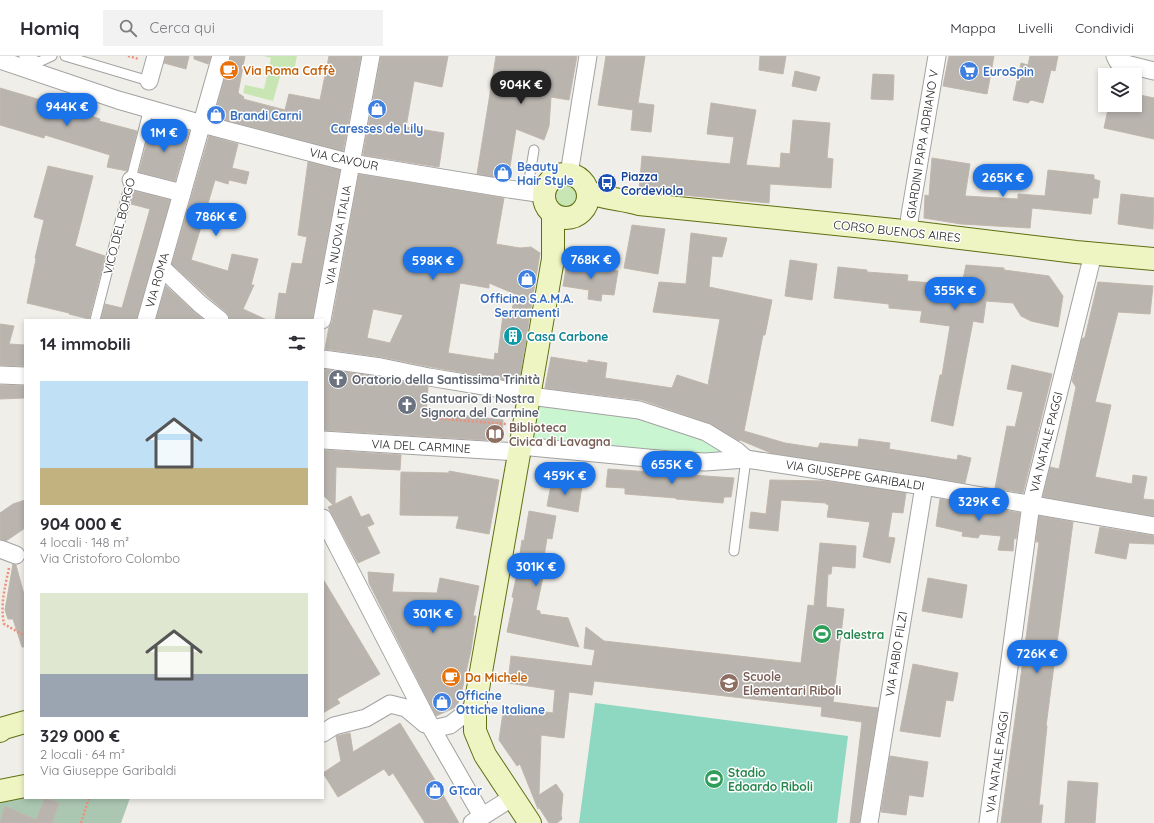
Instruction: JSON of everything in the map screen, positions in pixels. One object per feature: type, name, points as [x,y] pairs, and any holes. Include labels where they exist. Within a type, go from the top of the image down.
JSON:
[{"type":"street","points":[[149,81],[156,56]]},
{"type":"street","name":"VIA ROMA","points":[[146,319],[221,56]]},
{"type":"street","name":"VIA NUOVA ITALIA","points":[[322,319],[371,56]]},
{"type":"street","points":[[569,174],[588,56]]},
{"type":"street","name":"GIARDINI PAPA ADRIANO V","points":[[908,232],[937,56]]},
{"type":"street","points":[[1115,56],[1118,62],[1154,71]]},
{"type":"street","name":"VIA CAVOUR","points":[[21,61],[118,100],[202,124],[351,162],[535,192]]},
{"type":"street","points":[[569,174],[577,177],[584,183],[588,192],[588,201],[584,208],[568,215],[547,209],[544,202],[535,192],[547,185],[552,178],[569,174]]},
{"type":"street","points":[[131,180],[182,193]]},
{"type":"street","name":"CORSO BUENOS AIRES","points":[[588,192],[595,195],[640,204],[908,232],[1093,254],[1154,259]]},
{"type":"street","name":"CORSO BUENOS AIRES","points":[[568,215],[629,210],[640,204]]},
{"type":"street","points":[[530,823],[485,755],[475,731],[474,706],[553,259],[568,215]]},
{"type":"street","name":"VIA NATALE PAGGI","points":[[988,823],[1031,504],[1093,254]]},
{"type":"street","points":[[161,267],[200,304],[219,319]]},
{"type":"street","points":[[324,359],[381,367],[429,377],[513,391],[530,396],[639,410],[706,432],[737,451],[746,459]]},
{"type":"street","points":[[0,375],[24,376]]},
{"type":"street","name":"VIA DEL CARMINE","points":[[324,440],[520,449],[705,462],[746,459]]},
{"type":"street","name":"VIA GIUSEPPE GARIBALDI","points":[[746,459],[924,486],[1154,526]]},
{"type":"street","name":"VIA FABIO FILZI","points":[[869,823],[924,486]]},
{"type":"street","points":[[324,521],[432,729],[477,820],[513,796]]},
{"type":"street","points":[[0,549],[16,555]]},
{"type":"street","points":[[324,732],[334,726],[366,718],[390,704],[406,708],[432,729]]},
{"type":"street","points":[[432,729],[450,724],[474,706]]},
{"type":"street","points":[[0,731],[4,728],[24,722]]},
{"type":"street","points":[[0,791],[24,786]]},
{"type":"lane","points":[[21,61],[52,56]]},
{"type":"lane","points":[[65,56],[149,81]]},
{"type":"lane","name":"VICO DEL BORGO","points":[[95,319],[149,108]]},
{"type":"lane","points":[[534,150],[535,192]]},
{"type":"lane","points":[[734,551],[746,459]]},
{"type":"path","points":[[430,412],[430,418],[503,424]]},
{"type":"path","points":[[16,555],[10,562],[2,597],[2,616],[4,624],[24,635]]},
{"type":"path","points":[[0,628],[4,624]]},
{"type":"path","points":[[81,823],[88,799]]},
{"type":"green space","points":[[263,56],[297,56],[293,76],[281,73],[273,101],[243,93],[245,85],[264,89],[271,58]]},
{"type":"green space","points":[[566,186],[573,189],[576,196],[573,203],[566,206],[559,203],[556,196],[559,189]]},
{"type":"green space","points":[[532,401],[637,413],[705,435],[738,457],[524,443]]},
{"type":"green space","name":"Stadio Edoardo Riboli","points":[[595,703],[848,736],[837,823],[579,823]]},
{"type":"green space","points":[[24,796],[24,799],[130,799],[121,823],[0,823],[0,801]]},
{"type":"building","points":[[166,56],[189,56],[186,69],[164,63]]},
{"type":"building","points":[[194,56],[211,56],[208,64],[194,59]]},
{"type":"building","points":[[231,56],[245,56],[238,93],[244,97],[243,99],[285,110],[289,94],[320,100],[329,56],[361,56],[343,151],[214,117]]},
{"type":"building","points":[[381,56],[448,56],[442,87],[414,81],[406,127],[444,133],[439,167],[363,155]]},
{"type":"building","points":[[496,56],[577,56],[569,100],[551,97],[549,126],[544,140],[516,129],[508,179],[477,174]]},
{"type":"building","points":[[606,56],[645,56],[638,103],[654,105],[651,132],[631,130],[633,110],[598,105]]},
{"type":"building","points":[[760,56],[786,56],[783,74],[759,70]]},
{"type":"building","name":"EuroSpin","points":[[949,56],[994,56],[987,94],[943,86]]},
{"type":"building","points":[[1030,56],[1058,56],[1055,71],[1051,70],[1043,103],[1031,100],[1028,103],[1013,100],[1021,63],[1028,65]]},
{"type":"building","points":[[795,71],[820,77],[816,91],[792,86]]},
{"type":"building","points":[[873,74],[894,75],[893,100],[871,99]]},
{"type":"building","points":[[0,88],[68,108],[100,119],[99,121],[137,131],[127,171],[107,167],[110,155],[45,135],[44,138],[0,125]]},
{"type":"building","points":[[1142,95],[1154,98],[1154,139],[1104,128],[1107,112],[1142,112]]},
{"type":"building","points":[[711,103],[756,110],[746,165],[780,168],[781,153],[790,154],[793,120],[830,123],[827,158],[833,159],[831,188],[770,184],[769,203],[639,191],[642,156],[730,164],[734,137],[707,134]]},
{"type":"building","points":[[169,125],[189,131],[175,181],[139,172],[151,128],[167,133]]},
{"type":"building","points":[[209,136],[238,144],[232,168],[249,172],[246,184],[229,180],[228,184],[215,180],[191,260],[228,271],[232,254],[258,259],[251,285],[254,285],[243,309],[265,319],[230,319],[226,312],[172,264]]},
{"type":"building","points":[[932,158],[970,164],[965,196],[1018,199],[1018,194],[1045,196],[1048,170],[1094,175],[1094,179],[1100,181],[1098,198],[1093,198],[1091,214],[1032,208],[1030,228],[961,224],[924,218],[925,195],[929,196]]},
{"type":"building","points":[[308,162],[340,170],[312,319],[275,319],[279,293],[286,294],[292,263],[302,264],[307,237],[298,235]]},
{"type":"building","points":[[48,166],[93,176],[75,246],[105,256],[89,319],[27,303],[44,220],[34,217]]},
{"type":"building","points":[[359,174],[504,198],[496,244],[520,248],[531,247],[540,253],[519,382],[382,357],[325,349],[329,327],[332,322]],"holes":[[[460,283],[489,288],[489,283],[515,294],[511,316],[503,315],[498,354],[495,353],[494,360],[448,353]],[[373,309],[403,315],[390,343],[367,338]]]},
{"type":"building","points":[[134,191],[170,200],[136,319],[101,319],[105,304],[122,308],[150,209],[131,204]]},
{"type":"building","points":[[1121,194],[1154,198],[1153,229],[1118,224]]},
{"type":"building","points":[[632,225],[665,229],[658,274],[624,268]]},
{"type":"building","points":[[691,233],[727,238],[722,257],[712,256],[709,287],[772,300],[765,335],[763,335],[744,431],[785,443],[818,448],[820,443],[858,447],[859,439],[890,443],[889,449],[957,460],[958,455],[971,458],[965,483],[771,453],[740,440],[739,441],[709,423],[642,400],[545,388],[551,357],[588,363],[588,360],[607,363],[605,378],[672,388],[677,375],[708,385],[720,319],[653,312],[659,282],[686,284]]},
{"type":"building","points":[[790,260],[817,264],[812,300],[785,296]]},
{"type":"building","points":[[567,263],[618,271],[614,295],[602,294],[601,301],[588,299],[589,290],[563,286]]},
{"type":"building","points":[[966,265],[1004,268],[1004,270],[1049,276],[1063,296],[1058,327],[1031,321],[1021,316],[1013,303],[986,301],[983,323],[973,321],[953,426],[931,421],[940,375],[942,375],[950,326],[920,322],[922,311],[889,308],[889,304],[834,298],[838,267],[867,270],[867,272],[908,275],[907,281],[932,283],[932,280],[962,284]]},
{"type":"building","points":[[1098,282],[1153,286],[1150,314],[1118,312],[1095,402],[1111,405],[1095,477],[1132,484],[1133,475],[1147,477],[1143,499],[1154,500],[1154,516],[1043,497],[1050,467],[1059,469],[1076,387],[1072,381],[1082,339],[1085,337]]},
{"type":"building","points":[[166,286],[203,319],[156,319]]},
{"type":"building","points":[[0,324],[14,326],[9,344],[24,345],[24,366],[0,365]]},
{"type":"building","points":[[1012,365],[1052,374],[1023,493],[995,488],[1007,426],[1015,427],[1023,392],[1007,389]]},
{"type":"building","points":[[324,369],[379,377],[428,387],[426,411],[503,420],[502,441],[324,430]]},
{"type":"building","points":[[0,385],[24,386],[24,398],[0,399]]},
{"type":"building","points":[[324,450],[401,455],[400,470],[336,467],[335,504],[351,496],[361,517],[369,514],[374,524],[367,527],[380,553],[358,563],[328,507],[333,505],[324,496]]},
{"type":"building","points":[[608,469],[734,478],[731,497],[724,497],[723,503],[625,494],[625,488],[606,487]]},
{"type":"building","points":[[449,471],[499,480],[489,534],[456,528],[459,516],[400,515],[401,472],[449,473]]},
{"type":"building","points":[[552,480],[582,486],[578,512],[547,506]]},
{"type":"building","points":[[770,480],[825,481],[906,493],[903,513],[892,512],[888,537],[895,538],[890,563],[863,557],[870,522],[827,517],[829,505],[826,503],[781,500],[778,531],[749,528],[751,512],[766,514]]},
{"type":"building","points":[[940,499],[1020,513],[1016,539],[1014,538],[1013,551],[998,550],[1001,536],[980,534],[978,538],[962,536],[963,532],[936,526]]},
{"type":"building","points":[[24,500],[24,529],[6,541],[0,539],[0,513],[13,504]]},
{"type":"building","points":[[529,511],[556,516],[552,539],[547,538],[541,576],[543,577],[536,610],[540,611],[540,614],[568,618],[579,647],[507,632],[514,598],[512,597],[522,540],[524,541]]},
{"type":"building","points":[[1039,516],[1073,522],[1046,726],[1039,805],[1043,805],[1041,823],[1001,823],[1039,542],[1036,542]]},
{"type":"building","points":[[1100,527],[1154,536],[1154,544],[1129,543],[1126,559],[1095,553]]},
{"type":"building","points":[[820,543],[856,546],[855,568],[832,566],[831,574],[828,574],[826,607],[844,609],[833,702],[878,708],[859,823],[850,823],[862,722],[821,716],[822,707],[594,681],[592,695],[569,692],[564,738],[541,735],[539,795],[556,784],[563,794],[562,819],[557,823],[549,823],[538,806],[538,809],[520,764],[517,766],[499,740],[504,706],[553,713],[555,690],[508,683],[511,656],[592,666],[595,650],[584,648],[586,627],[604,641],[801,663],[808,605],[814,606]]},
{"type":"building","points":[[13,564],[16,565],[24,594],[24,647],[22,647],[13,619],[8,619],[5,610]]},
{"type":"building","points":[[368,572],[394,574],[392,592],[437,593],[440,578],[479,586],[473,616],[476,616],[471,650],[460,699],[456,707],[436,716],[369,583]]},
{"type":"building","points":[[928,578],[967,585],[962,618],[922,611]]},
{"type":"building","points":[[324,581],[380,674],[337,699],[340,703],[324,712]]},
{"type":"building","points":[[913,664],[958,673],[953,701],[946,700],[940,737],[900,731]]},
{"type":"building","points":[[400,723],[443,793],[459,823],[425,823],[393,773],[389,776],[384,769],[338,797],[324,775],[324,772],[341,761],[336,736],[350,733],[353,752]]},
{"type":"building","points":[[890,756],[928,762],[923,797],[909,795],[906,815],[881,812]]},
{"type":"building","points":[[1068,781],[1098,783],[1095,823],[1065,823]]},
{"type":"building","points":[[45,799],[59,803],[52,823],[0,823],[5,806],[36,820]]},
{"type":"place","name":"Via Roma Caffè","points":[[229,70]]},
{"type":"place","name":"EuroSpin","points":[[969,71]]},
{"type":"place","name":"Caresses de Lily","points":[[377,109]]},
{"type":"place","name":"Brandi Carni","points":[[216,115]]},
{"type":"place","name":"Beauty Hair Style","points":[[503,173]]},
{"type":"place","name":"Piazza Cordeviola","points":[[607,183]]},
{"type":"place","name":"Officine S.A.M.A. Serramenti","points":[[527,279]]},
{"type":"place","name":"Casa Carbone","points":[[513,336]]},
{"type":"place","name":"Oratorio della Santissima Trinità","points":[[338,379]]},
{"type":"place","name":"Santuario di Nostra Signora del Carmine","points":[[407,405]]},
{"type":"place","name":"Biblioteca Civica di Lavagna","points":[[495,434]]},
{"type":"place","name":"Palestra","points":[[822,634]]},
{"type":"place","name":"Da Michele","points":[[451,677]]},
{"type":"place","name":"Scuole Elementari Riboli","points":[[729,683]]},
{"type":"place","name":"Officine Ottiche Italiane","points":[[442,702]]},
{"type":"place","name":"Stadio Edoardo Riboli","points":[[714,779]]},
{"type":"place","name":"GTcar","points":[[435,790]]}]
